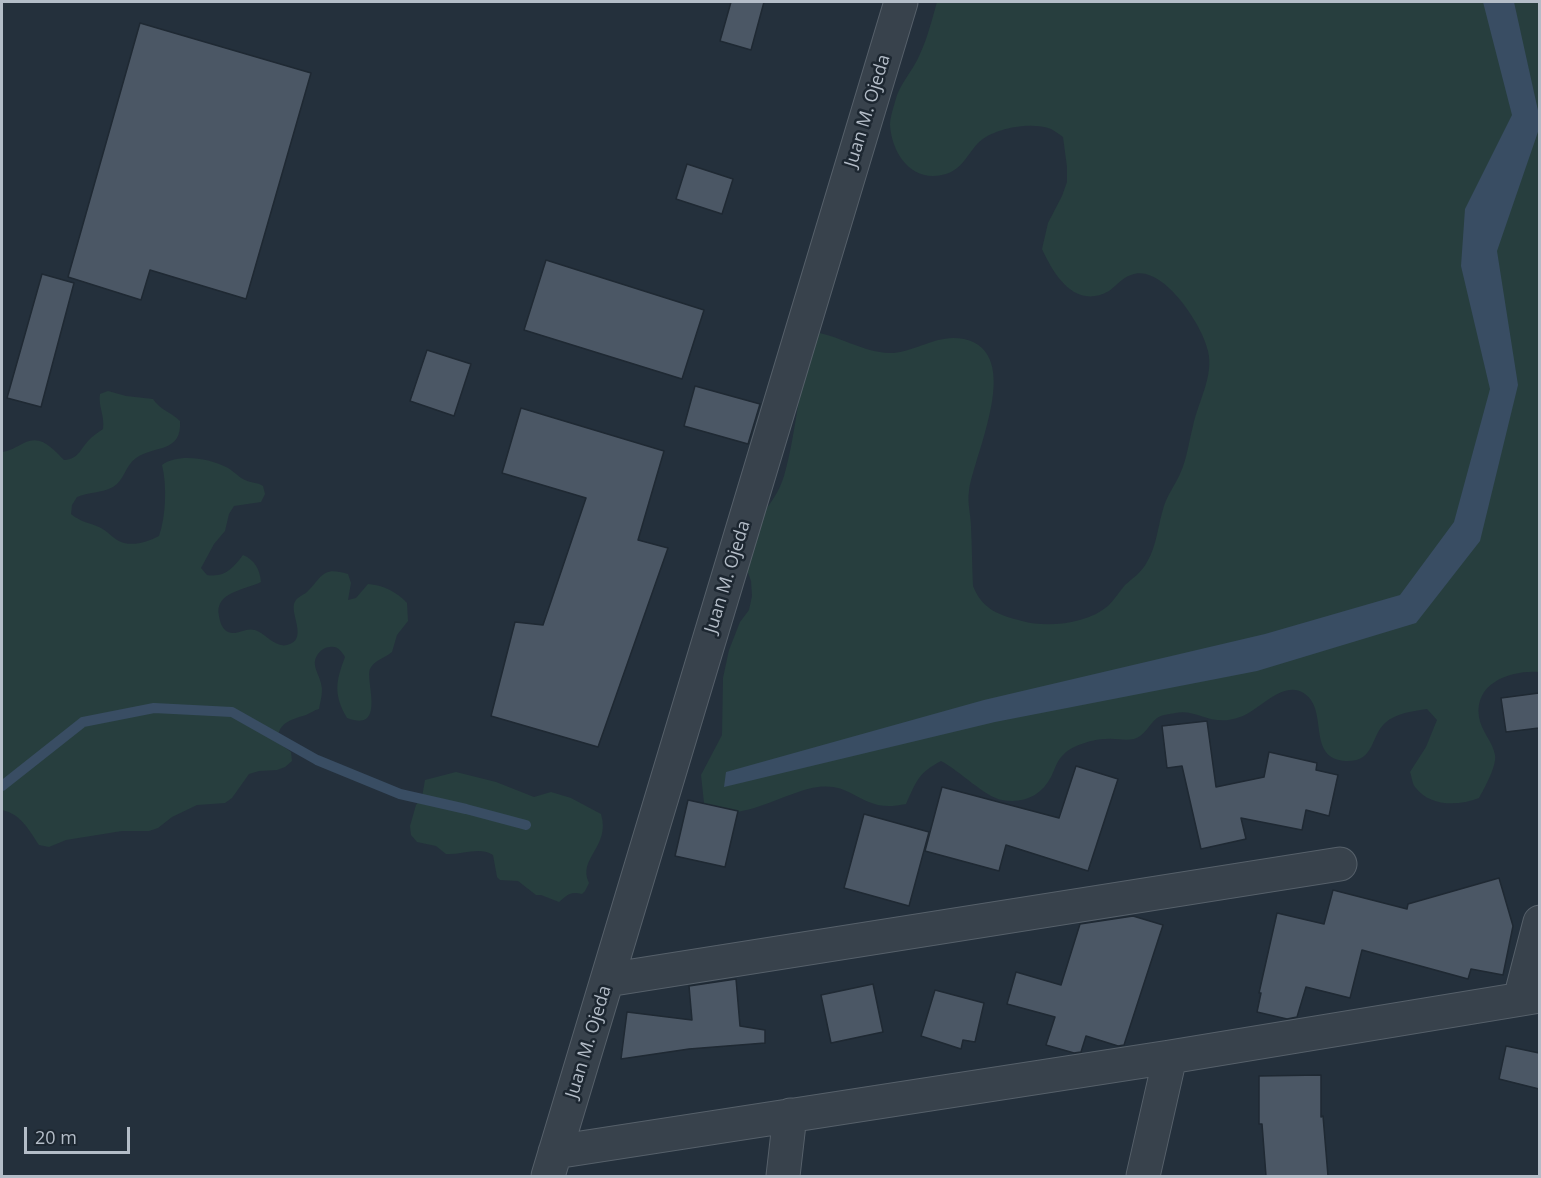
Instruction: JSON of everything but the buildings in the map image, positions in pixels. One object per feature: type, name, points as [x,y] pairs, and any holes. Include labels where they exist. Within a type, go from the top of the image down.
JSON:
[{"type":"street","name":"Juan M. Ojeda","points":[[552,1164],[901,2]]},
{"type":"street","points":[[607,980],[1340,864]]},
{"type":"street","points":[[552,1164],[790,1115],[1170,1057],[1530,998],[1539,922]]},
{"type":"street","points":[[1143,1176],[1170,1057]]},
{"type":"street","points":[[783,1176],[790,1115]]},
{"type":"green space","points":[[937,2],[1539,2],[1539,672],[1507,676],[1489,687],[1482,695],[1479,717],[1494,750],[1495,760],[1490,777],[1479,798],[1471,801],[1445,803],[1421,794],[1414,785],[1410,772],[1426,747],[1437,720],[1427,709],[1405,713],[1389,720],[1380,729],[1367,753],[1355,760],[1346,761],[1334,758],[1326,752],[1312,702],[1305,694],[1297,690],[1289,690],[1272,697],[1247,714],[1230,720],[1212,719],[1183,712],[1175,713],[1157,718],[1134,739],[1101,739],[1078,745],[1062,756],[1047,784],[1037,794],[1017,801],[995,798],[941,761],[922,774],[906,804],[902,805],[878,805],[843,790],[828,787],[806,790],[739,812],[716,810],[704,803],[701,775],[722,735],[723,678],[729,650],[740,622],[749,610],[752,596],[751,581],[741,553],[782,481],[789,458],[806,368],[819,333],[871,350],[889,353],[954,338],[964,339],[982,348],[991,363],[994,383],[986,430],[969,496],[973,586],[986,606],[1005,616],[1032,623],[1067,623],[1089,617],[1108,606],[1125,585],[1143,569],[1150,556],[1167,497],[1184,462],[1209,370],[1205,340],[1179,299],[1155,278],[1143,274],[1131,275],[1109,291],[1097,296],[1086,296],[1067,287],[1053,269],[1042,249],[1048,223],[1067,182],[1063,137],[1043,127],[1023,126],[1002,130],[978,143],[952,172],[934,176],[914,171],[900,156],[892,136],[890,125],[892,113],[897,95],[923,48]]},
{"type":"green space","points":[[108,391],[153,399],[180,421],[179,431],[177,438],[166,447],[136,458],[113,487],[77,497],[72,505],[71,514],[74,517],[101,528],[115,539],[127,544],[144,542],[159,536],[165,500],[162,465],[168,461],[184,458],[211,461],[229,468],[245,480],[263,486],[265,494],[261,502],[234,506],[229,514],[225,531],[214,544],[201,568],[207,575],[219,575],[232,568],[243,555],[254,563],[258,570],[261,582],[232,593],[221,602],[219,616],[226,631],[235,633],[255,630],[278,644],[287,645],[293,642],[298,633],[295,602],[320,577],[333,571],[348,574],[351,583],[348,600],[356,598],[368,584],[394,592],[407,603],[408,621],[397,635],[392,652],[377,661],[370,669],[372,704],[367,718],[359,721],[347,718],[337,688],[345,657],[337,648],[325,648],[318,654],[315,663],[322,690],[319,709],[286,723],[280,730],[277,742],[291,752],[292,761],[285,767],[249,774],[232,798],[225,803],[197,805],[172,817],[158,828],[149,831],[122,831],[66,840],[49,847],[39,845],[19,819],[2,810],[2,452],[36,440],[56,451],[64,460],[73,458],[91,438],[103,429],[100,394]]},
{"type":"green space","points":[[456,772],[496,782],[534,797],[551,792],[571,798],[601,814],[602,835],[587,866],[586,874],[589,883],[585,891],[582,894],[569,894],[559,902],[536,895],[518,881],[500,880],[497,877],[493,855],[488,852],[446,854],[436,846],[417,842],[411,835],[410,826],[416,805],[422,797],[425,780]]},
{"type":"water","points":[[1483,2],[1514,2],[1539,115],[1539,129],[1497,251],[1518,385],[1480,541],[1416,623],[1257,671],[995,722],[724,787],[726,772],[984,700],[1265,634],[1400,595],[1454,522],[1490,389],[1461,266],[1465,209],[1512,115]]},
{"type":"waterway","points":[[2,786],[83,722],[154,708],[232,712],[317,760],[400,794],[526,825]]}]
